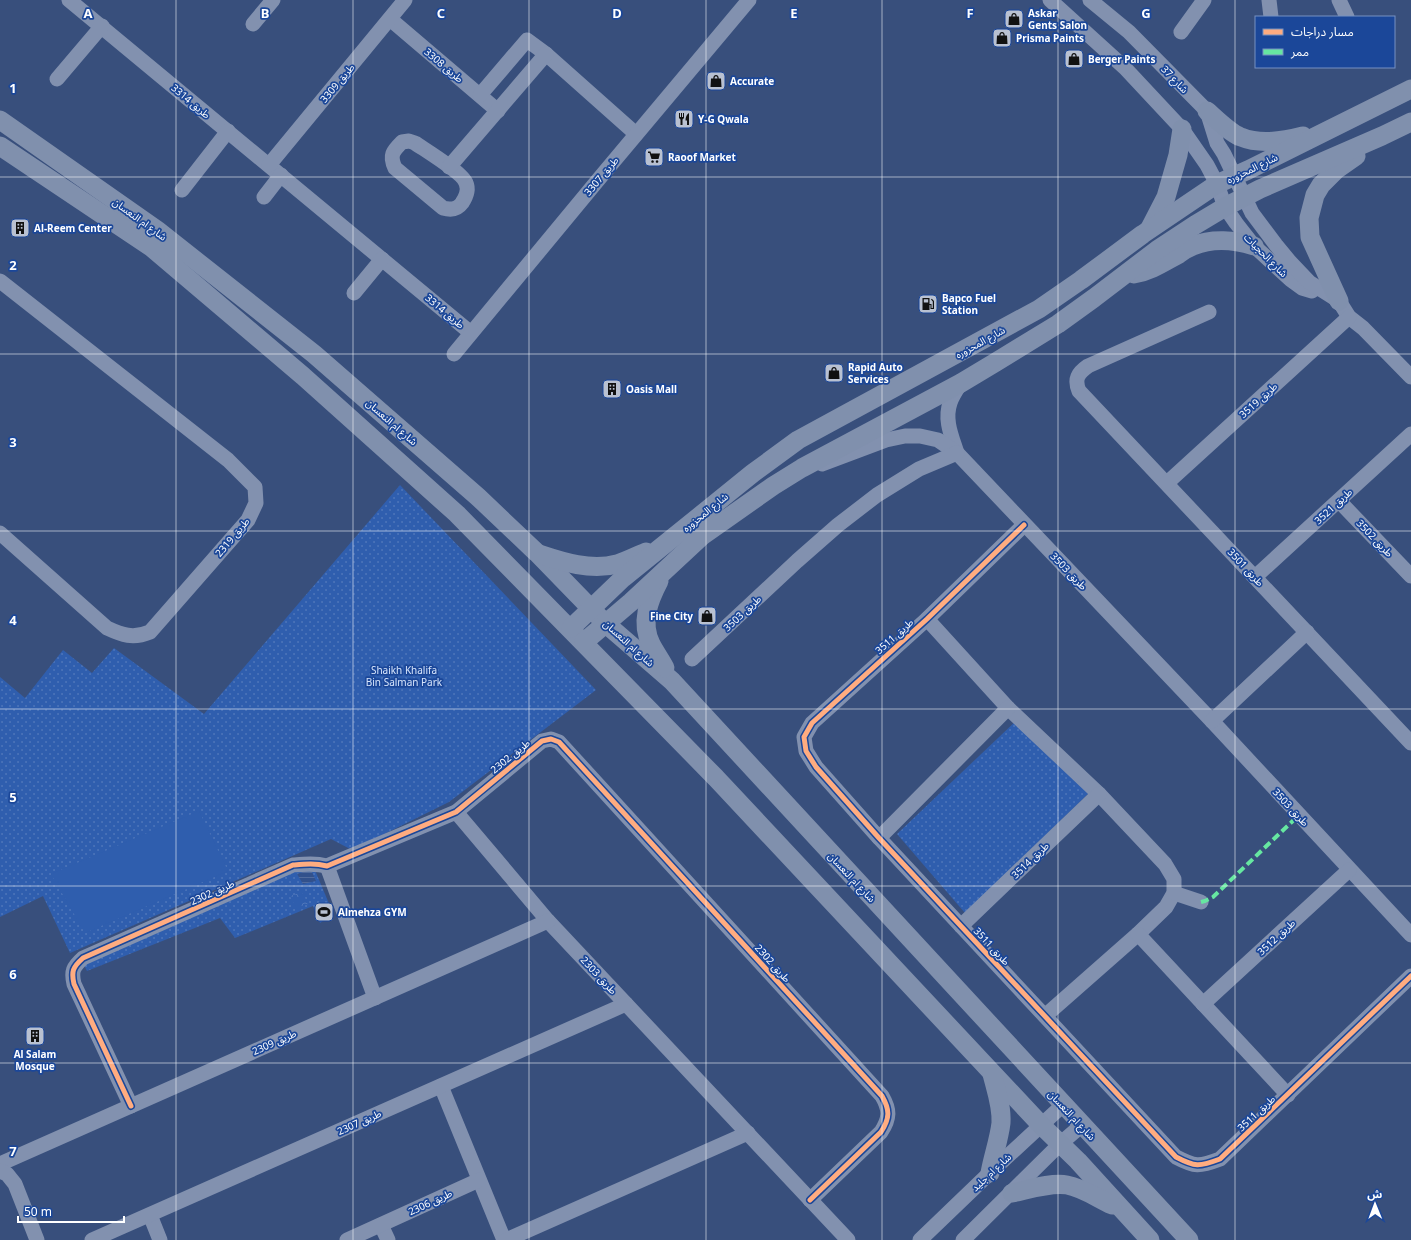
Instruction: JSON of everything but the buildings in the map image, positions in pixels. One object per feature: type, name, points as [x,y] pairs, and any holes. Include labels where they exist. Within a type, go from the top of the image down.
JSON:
[{"type":"main road","name":"شارع المحزوره","points":[[570,628],[623,578],[753,473],[798,440],[1039,309],[1217,184],[1235,177],[1411,89]]},
{"type":"main road","points":[[1207,111],[1240,137],[1248,139],[1278,141],[1327,130]]},
{"type":"main road","name":"شارع ام النعسان","points":[[0,120],[157,230],[314,354],[478,497],[605,623],[672,681],[1189,1240]]},
{"type":"main road","name":"شارع المحزوره","points":[[584,642],[631,602],[702,536],[773,486],[802,468],[961,383],[1058,324],[1163,246],[1225,207],[1267,186],[1411,122]]},
{"type":"main road","points":[[1148,231],[1166,198],[1178,155],[1182,129]]},
{"type":"main road","points":[[1339,301],[1310,237],[1309,218],[1314,195],[1321,185],[1336,170],[1382,136]]},
{"type":"main road","name":"شارع ام النعسان","points":[[0,146],[151,246],[303,376],[457,514],[716,778],[1042,1126],[1078,1161],[1120,1209],[1150,1240]]},
{"type":"main road","points":[[1122,276],[1145,272],[1192,246],[1206,242],[1241,242],[1254,246]]},
{"type":"main road","points":[[536,553],[570,563],[592,567],[616,564],[669,542]]},
{"type":"main road","points":[[664,570],[649,600],[646,626],[651,644],[672,681]]},
{"type":"main road","points":[[990,1173],[1001,1124],[999,1100],[991,1071]]},
{"type":"main road","points":[[1012,1193],[1050,1186],[1065,1185],[1080,1189],[1120,1209]]},
{"type":"street","name":"طريق 3314","points":[[69,0],[471,333]]},
{"type":"street","name":"طريق 3309","points":[[269,165],[405,0]]},
{"type":"street","name":"طريق 3307","points":[[454,354],[749,0]]},
{"type":"street","name":"شارع الحجيات","points":[[1050,0],[1125,68],[1182,129],[1207,165],[1217,184],[1225,207],[1254,246],[1291,280],[1302,288],[1339,301]]},
{"type":"street","name":"شارع 37","points":[[1090,0],[1129,32],[1207,111],[1217,143],[1235,177]]},
{"type":"street","points":[[1181,32],[1204,0]]},
{"type":"street","points":[[1269,0],[1271,16]]},
{"type":"street","points":[[1339,0],[1347,16]]},
{"type":"street","points":[[253,24],[265,3]]},
{"type":"street","name":"طريق 3308","points":[[390,19],[498,111]]},
{"type":"street","points":[[57,79],[102,26]]},
{"type":"street","points":[[480,95],[527,40],[546,54],[636,134]]},
{"type":"street","points":[[449,167],[546,54]]},
{"type":"street","points":[[182,190],[228,131]]},
{"type":"street","points":[[402,142],[415,142],[449,167],[466,181],[468,189],[466,197],[461,204],[456,209],[450,210],[443,208],[395,168],[392,162],[392,154],[402,142]]},
{"type":"street","points":[[264,197],[281,175]]},
{"type":"street","name":"شارع الحجيات","points":[[1235,177],[1244,198],[1258,222],[1290,262],[1309,282],[1339,301],[1349,317],[1363,328],[1411,378]]},
{"type":"street","points":[[354,293],[382,259]]},
{"type":"street","name":"طريق 2319","points":[[0,281],[228,460],[255,487],[256,503],[248,520],[150,632],[139,637],[120,634],[107,628],[0,533]]},
{"type":"street","name":"طريق 3501","points":[[1209,312],[1088,366],[1078,374],[1076,381],[1079,390],[1411,744]]},
{"type":"street","name":"طريق 3519","points":[[1167,483],[1349,317]]},
{"type":"street","points":[[957,453],[948,427],[948,412],[950,402],[961,383]]},
{"type":"street","name":"طريق 3521","points":[[1255,577],[1411,434]]},
{"type":"street","points":[[802,468],[827,464],[886,440],[905,436],[920,436],[938,440],[957,453]]},
{"type":"street","points":[[919,469],[927,461],[931,451],[927,441],[920,436]]},
{"type":"street","name":"طريق 3503","points":[[692,659],[797,561],[838,525],[877,495],[919,469],[957,453],[1411,935]]},
{"type":"street","name":"طريق 3502","points":[[1339,501],[1411,576]]},
{"type":"street","name":"طريق 3511","points":[[1024,525],[927,619],[812,723],[804,737],[806,751],[816,767],[879,838],[1176,1157],[1189,1164],[1204,1166],[1220,1159],[1411,976]]},
{"type":"street","points":[[927,619],[1008,708],[1099,794],[1165,864],[1174,879],[1174,893],[1166,907],[1138,934],[1045,1016]]},
{"type":"street","points":[[1212,722],[1307,632]]},
{"type":"street","points":[[879,838],[1008,708]]},
{"type":"street","name":"طريق 2302","points":[[131,1106],[74,984],[72,974],[75,965],[83,958],[293,866],[318,864],[327,866],[456,812],[542,741],[550,739],[559,742],[882,1096],[887,1105],[888,1114],[886,1124],[881,1132],[810,1200]]},
{"type":"street","name":"طريق 3514","points":[[961,926],[1099,794]]},
{"type":"street","name":"طريق 2303","points":[[456,812],[548,921],[848,1240]]},
{"type":"street","points":[[327,866],[375,998]]},
{"type":"street","name":"طريق 3512","points":[[1203,1004],[1349,870]]},
{"type":"street","points":[[1174,893],[1201,902]]},
{"type":"street","name":"طريق 2309","points":[[0,1164],[548,921]]},
{"type":"street","points":[[1138,934],[1288,1095]]},
{"type":"street","name":"طريق 2307","points":[[92,1240],[626,1004]]},
{"type":"street","points":[[441,1086],[505,1240],[748,1133]]},
{"type":"street","name":"شارع ام جليد","points":[[920,1240],[1063,1105]]},
{"type":"street","points":[[963,1240],[1060,1144],[1082,1125]]},
{"type":"street","points":[[0,1171],[6,1174],[15,1184],[37,1240]]},
{"type":"street","name":"طريق 2306","points":[[347,1240],[479,1180]]},
{"type":"street","points":[[150,1214],[160,1240]]},
{"type":"street","points":[[382,1225],[388,1240]]},
{"type":"green space","name":"Shaikh Khalifa Bin Salman Park","points":[[400,485],[596,690],[449,802],[352,850],[331,839],[70,953],[43,896],[0,917],[0,677],[25,698],[63,650],[92,673],[114,648],[204,714]]},
{"type":"green space","points":[[1019,718],[1090,792],[965,913],[897,834]]},
{"type":"green space","points":[[199,811],[228,871],[85,933],[51,874]]},
{"type":"green space","points":[[303,868],[314,868],[330,906],[315,911],[313,906],[235,938],[220,918],[87,971],[84,965]]},
{"type":"green space","points":[[302,892],[308,904],[296,908],[290,896]]},
{"type":"green space","name":"Almehza GYM","points":[[330,906],[333,914],[320,923],[315,911]]},
{"type":"shaded area","points":[[312,872],[316,881],[303,884],[297,874]]},
{"type":"marked path","points":[[1201,902],[1213,897],[1299,815]]},
{"type":"cycle path","points":[[1024,525],[927,619],[812,723],[804,737],[806,751],[816,767],[879,838],[1176,1157],[1188,1163],[1202,1165],[1220,1159],[1411,976]]},
{"type":"cycle path","points":[[131,1106],[74,984],[73,972],[77,964],[83,958],[293,865],[314,864],[327,866],[456,812],[542,741],[551,739],[559,742],[882,1096],[888,1110],[888,1114],[881,1132],[810,1200]]},
{"type":"place","name":"Askar Gents Salon","points":[[1014,19]]},
{"type":"place","name":"Prisma Paints","points":[[1002,38]]},
{"type":"place","name":"Berger Paints","points":[[1074,59]]},
{"type":"place","name":"Accurate","points":[[716,81]]},
{"type":"place","name":"Y-G Qwala","points":[[684,119]]},
{"type":"place","name":"Raoof Market","points":[[654,157]]},
{"type":"place","name":"Al-Reem Center","points":[[20,228]]},
{"type":"place","name":"Bapco Fuel Station","points":[[928,304]]},
{"type":"place","name":"Rapid Auto Services","points":[[834,373]]},
{"type":"place","name":"Oasis Mall","points":[[612,389]]},
{"type":"place","name":"Fine City","points":[[707,616]]},
{"type":"place","name":"Almehza GYM","points":[[324,912]]},
{"type":"place","name":"Al Salam Mosque","points":[[35,1036]]}]
